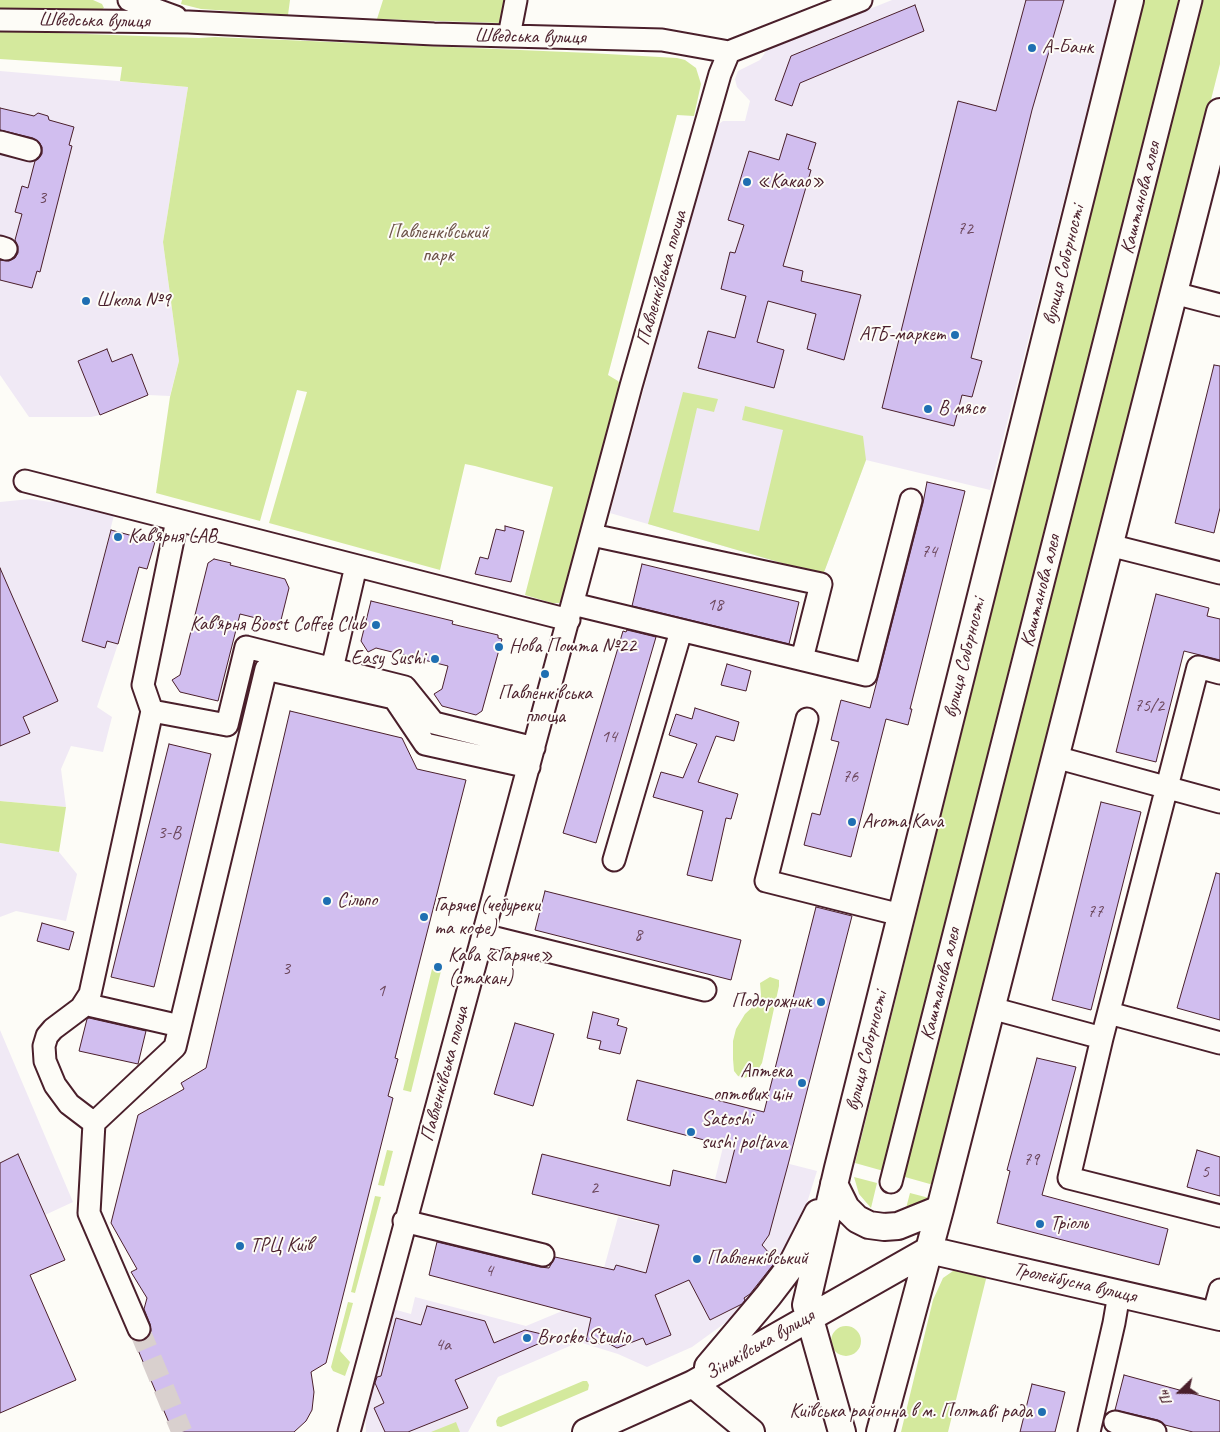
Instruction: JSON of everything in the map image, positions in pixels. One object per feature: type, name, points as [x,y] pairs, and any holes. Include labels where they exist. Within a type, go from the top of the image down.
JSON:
[{"type":"main road","name":"вулиця Соборності","points":[[835,1426],[806,1305],[834,1184],[1130,0]]},
{"type":"main road","points":[[880,1432],[940,1209],[1220,112]]},
{"type":"main road","points":[[834,1184],[846,1208],[857,1219],[869,1225],[898,1226],[940,1209]]},
{"type":"main road","points":[[750,1432],[693,1384],[730,1343],[791,1266],[805,1236],[834,1184]]},
{"type":"main road","name":"Зіньківська вулиця","points":[[586,1432],[693,1384],[929,1250]]},
{"type":"main road","name":"Тролейбусна вулиця","points":[[929,1250],[1217,1316]]},
{"type":"street","name":"Шведська вулиця","points":[[129,0],[188,22]]},
{"type":"street","points":[[509,36],[516,0]]},
{"type":"street","points":[[729,52],[861,0]]},
{"type":"street","name":"Каштанова алея","points":[[891,1182],[1191,0]]},
{"type":"street","name":"Шведська вулиця","points":[[0,20],[188,22],[509,36],[662,40],[729,52]]},
{"type":"street","name":"Павленківська площа","points":[[349,1432],[404,1221],[631,386],[720,74],[729,52]]},
{"type":"street","points":[[0,142],[30,150]]},
{"type":"street","points":[[1174,293],[1220,305]]},
{"type":"street","points":[[24,481],[356,566],[571,612],[681,631],[866,675],[910,500]]},
{"type":"street","points":[[94,1123],[69,1104],[61,1095],[49,1074],[44,1053],[47,1036],[52,1029],[73,1015],[84,1004],[90,994],[152,711],[143,685],[177,520]]},
{"type":"street","points":[[592,535],[822,584],[802,660]]},
{"type":"street","points":[[1109,545],[1220,573]]},
{"type":"street","points":[[332,669],[356,566]]},
{"type":"street","points":[[614,860],[681,631]]},
{"type":"street","points":[[152,711],[227,725],[246,647],[405,687],[434,723],[531,758]]},
{"type":"street","points":[[1220,673],[1198,667],[1102,1038],[1069,1178],[1220,1216]]},
{"type":"street","points":[[139,1330],[89,1213],[94,1123],[175,1047],[266,669],[394,698],[425,744],[531,758]]},
{"type":"street","points":[[806,719],[766,881],[901,915]]},
{"type":"street","points":[[1055,757],[1220,802]]},
{"type":"street","points":[[483,935],[706,990]]},
{"type":"street","points":[[84,1004],[180,1026]]},
{"type":"street","points":[[991,1008],[1102,1038]]},
{"type":"street","points":[[1109,1013],[1220,1043]]},
{"type":"street","points":[[404,1221],[543,1255]]},
{"type":"street","points":[[1217,1316],[1220,1290]]},
{"type":"street","points":[[1089,1432],[1119,1294]]},
{"type":"street","points":[[1115,1422],[1154,1432]]},
{"type":"shaded area","points":[[892,0],[1115,0],[990,490],[866,460],[823,575],[610,513],[716,126],[723,121],[745,121],[750,101],[737,87],[735,79],[738,71],[760,60],[767,50]]},
{"type":"shaded area","name":"Школа №9","points":[[0,71],[188,87],[163,242],[179,361],[170,396],[148,395],[91,417],[29,417],[0,375]]},
{"type":"shaded area","points":[[30,499],[50,502],[59,500],[115,511],[84,635],[118,644],[97,707],[112,717],[103,752],[71,746],[61,769],[66,807],[0,801],[0,502]]},
{"type":"shaded area","points":[[0,843],[59,852],[77,874],[66,921],[16,911],[0,917]]},
{"type":"shaded area","points":[[0,1030],[73,1202],[45,1215],[65,1260],[30,1275],[76,1380],[0,1413]]},
{"type":"shaded area","points":[[723,1147],[817,1171],[790,1257],[750,1305],[692,1347],[647,1367],[618,1354],[579,1342],[498,1377],[468,1432],[366,1432],[365,1401],[393,1309],[411,1314],[415,1297],[526,1326],[596,1297],[618,1217],[649,1224],[651,1216],[703,1228]]},
{"type":"green space","points":[[0,0],[93,0],[102,4],[104,8],[97,12],[0,9]]},
{"type":"green space","points":[[182,0],[290,0],[288,15],[201,9],[181,4]]},
{"type":"green space","points":[[383,0],[506,0],[501,23],[377,19]]},
{"type":"green space","points":[[1144,0],[1220,0],[1220,64],[937,1186],[855,1163]]},
{"type":"green space","name":"Павленківський парк","points":[[0,31],[215,37],[590,53],[677,58],[685,60],[696,68],[701,84],[694,116],[677,115],[608,375],[622,386],[621,395],[589,501],[564,600],[559,603],[552,603],[525,595],[553,487],[475,466],[465,464],[440,570],[269,523],[307,392],[297,390],[260,521],[156,493],[170,397],[179,361],[163,242],[188,87],[120,81],[122,67],[0,59]]},
{"type":"green space","points":[[683,392],[718,399],[714,412],[697,408],[673,512],[759,531],[783,430],[742,420],[745,406],[863,436],[866,460],[823,575],[648,524]]},
{"type":"green space","points":[[0,801],[66,807],[59,852],[0,843]]},
{"type":"green space","points":[[432,969],[441,971],[411,1092],[403,1090]]},
{"type":"green space","points":[[770,977],[779,980],[779,986],[762,1063],[750,1076],[744,1078],[738,1076],[734,1071],[733,1041],[736,1029],[745,1014],[759,1001],[761,995],[760,983]]},
{"type":"green space","points":[[387,1150],[393,1151],[384,1186],[378,1185]]},
{"type":"green space","points":[[854,1177],[877,1183],[871,1208],[859,1194]]},
{"type":"green space","points":[[910,1193],[933,1199],[904,1216]]},
{"type":"green space","points":[[375,1196],[381,1197],[355,1293],[351,1292]]},
{"type":"green space","points":[[966,1269],[987,1275],[948,1432],[901,1432],[933,1300],[943,1278],[953,1271]]},
{"type":"green space","points":[[348,1302],[353,1303],[340,1351],[350,1362],[345,1376],[333,1371],[331,1367]]},
{"type":"green space","points":[[846,1326],[857,1330],[861,1341],[857,1352],[846,1356],[835,1352],[831,1341],[835,1330]]},
{"type":"green space","points":[[587,1381],[589,1385],[588,1390],[501,1427],[497,1426],[496,1421],[498,1417]]},
{"type":"green space","points":[[456,1422],[460,1432],[431,1432]]},
{"type":"building","points":[[1026,0],[1064,0],[1032,110],[971,358],[982,361],[972,397],[962,395],[954,426],[882,408],[958,101],[996,111]]},
{"type":"building","points":[[915,5],[924,31],[800,83],[792,106],[775,100],[791,56]]},
{"type":"building","points":[[0,108],[34,116],[38,113],[48,116],[49,120],[74,127],[69,145],[72,146],[40,272],[37,271],[32,288],[0,280],[0,260],[9,261],[15,258],[18,253],[18,246],[15,240],[22,214],[15,212],[22,186],[28,188],[35,161],[42,154],[42,147],[33,138],[0,130]]},
{"type":"building","points":[[787,134],[816,143],[808,169],[811,170],[783,266],[803,271],[801,281],[861,295],[844,360],[807,349],[816,314],[768,301],[757,342],[784,350],[774,388],[698,368],[708,331],[735,338],[746,296],[721,289],[730,252],[735,253],[744,225],[728,220],[749,151],[779,160]]},
{"type":"building","points":[[107,349],[112,362],[132,354],[148,395],[100,415],[78,361]]},
{"type":"building","points":[[1214,365],[1220,366],[1220,508],[1214,533],[1175,523]]},
{"type":"building","points":[[927,482],[965,491],[910,709],[912,709],[908,725],[886,719],[851,857],[804,845],[812,813],[820,815],[839,742],[831,740],[841,700],[870,708]]},
{"type":"building","points":[[505,526],[524,531],[511,582],[475,574],[480,557],[488,559],[496,529],[505,531]]},
{"type":"building","points":[[111,530],[155,542],[147,569],[139,567],[118,644],[107,641],[105,648],[82,641]]},
{"type":"building","points":[[214,559],[285,579],[289,588],[280,624],[275,623],[268,627],[264,620],[240,614],[218,701],[180,692],[172,680],[180,675],[208,563]]},
{"type":"building","points":[[642,564],[799,602],[789,644],[632,606]]},
{"type":"building","points":[[0,568],[58,701],[23,717],[30,733],[0,746]]},
{"type":"building","points":[[1156,594],[1209,608],[1207,616],[1220,619],[1220,660],[1184,651],[1156,762],[1116,752]]},
{"type":"building","points":[[371,601],[453,621],[452,624],[498,635],[498,638],[502,639],[482,711],[476,715],[442,706],[434,694],[442,689],[448,666],[376,648],[368,652],[361,641]]},
{"type":"building","points":[[627,630],[656,637],[596,843],[563,833],[623,631],[626,632]]},
{"type":"building","points":[[727,664],[751,671],[746,691],[721,685]]},
{"type":"building","points":[[695,708],[739,722],[734,741],[716,736],[698,782],[738,794],[731,819],[726,818],[712,881],[687,875],[703,811],[653,797],[661,772],[683,778],[697,744],[669,735],[676,714],[692,719]]},
{"type":"building","points":[[290,711],[402,738],[417,769],[466,780],[395,1058],[398,1059],[388,1096],[393,1098],[326,1363],[311,1372],[314,1392],[312,1410],[306,1421],[294,1432],[173,1432],[135,1343],[135,1341],[144,1340],[149,1337],[151,1331],[144,1309],[147,1298],[131,1272],[137,1269],[111,1223],[138,1115],[184,1089],[181,1083],[206,1068]]},
{"type":"building","points":[[169,744],[211,754],[154,987],[111,977]]},
{"type":"building","points":[[1101,802],[1141,812],[1091,1010],[1052,1000]]},
{"type":"building","points":[[1216,873],[1220,874],[1220,1020],[1177,1008]]},
{"type":"building","points":[[545,891],[741,940],[731,980],[535,930]]},
{"type":"building","points":[[816,907],[852,916],[769,1235],[762,1245],[776,1261],[750,1294],[744,1298],[745,1300],[742,1304],[710,1320],[689,1280],[655,1295],[671,1335],[646,1345],[643,1338],[617,1348],[606,1342],[601,1344],[586,1341],[591,1318],[429,1275],[437,1242],[540,1267],[549,1268],[555,1257],[614,1270],[616,1265],[646,1273],[659,1225],[532,1194],[542,1154],[670,1186],[673,1170],[726,1183],[735,1148],[627,1120],[637,1080],[764,1112]]},
{"type":"building","points":[[42,923],[74,932],[69,950],[37,941]]},
{"type":"building","points":[[593,1012],[619,1019],[617,1025],[627,1028],[620,1054],[599,1049],[601,1041],[587,1038]]},
{"type":"building","points":[[87,1019],[146,1031],[138,1064],[79,1051]]},
{"type":"building","points":[[515,1023],[554,1034],[533,1106],[494,1094]]},
{"type":"building","points":[[1037,1058],[1076,1067],[1042,1195],[1168,1229],[1159,1265],[997,1223],[1010,1171],[1007,1170]]},
{"type":"building","points":[[1197,1150],[1220,1157],[1220,1196],[1187,1187]]},
{"type":"building","points":[[18,1154],[65,1260],[30,1275],[76,1380],[0,1413],[0,1163]]},
{"type":"building","points":[[427,1306],[485,1321],[494,1343],[525,1330],[554,1337],[455,1380],[468,1408],[408,1432],[385,1432],[374,1408],[384,1403],[375,1383],[377,1377],[381,1376],[396,1318],[421,1325]]},
{"type":"building","points":[[1124,1375],[1220,1401],[1220,1432],[1193,1432],[1165,1425],[1158,1420],[1115,1410]]},
{"type":"building","name":"Київська районна в м. Полтаві рада","points":[[1032,1384],[1065,1392],[1055,1432],[1020,1432]]},
{"type":"tunnel","points":[[139,1329],[182,1432]]},
{"type":"place","name":"А-Банк","points":[[1032,48]]},
{"type":"place","name":"«Какао»","points":[[747,182]]},
{"type":"place","name":"Школа №9","points":[[86,301]]},
{"type":"place","name":"АТБ-маркет","points":[[955,335]]},
{"type":"place","name":"В мясо","points":[[928,409]]},
{"type":"place","name":"Кав'ярня LAB","points":[[118,537]]},
{"type":"place","name":"Кав’ярня Boost Coffee Club","points":[[376,625]]},
{"type":"place","name":"Нова Пошта №22","points":[[499,647]]},
{"type":"place","name":"Easy Sushi","points":[[435,659]]},
{"type":"place","name":"Павленківська площа","points":[[545,674]]},
{"type":"place","name":"Aroma Kava","points":[[852,822]]},
{"type":"place","name":"Сільпо","points":[[327,901]]},
{"type":"place","name":"Гаряче (чебуреки та кофе)","points":[[424,917]]},
{"type":"place","name":"Кава «Гаряче» (стакан)","points":[[438,967]]},
{"type":"place","name":"Подорожник","points":[[821,1002]]},
{"type":"place","name":"Аптека оптових цін","points":[[802,1083]]},
{"type":"place","name":"Satoshi sushi poltava","points":[[691,1132]]},
{"type":"place","name":"Тріоль","points":[[1040,1224]]},
{"type":"place","name":"ТРЦ Київ","points":[[240,1246]]},
{"type":"place","name":"Павленківський","points":[[697,1259]]},
{"type":"place","name":"Brosko Studio","points":[[527,1338]]},
{"type":"place","name":"Київська районна в м. Полтаві рада","points":[[1042,1412]]}]
